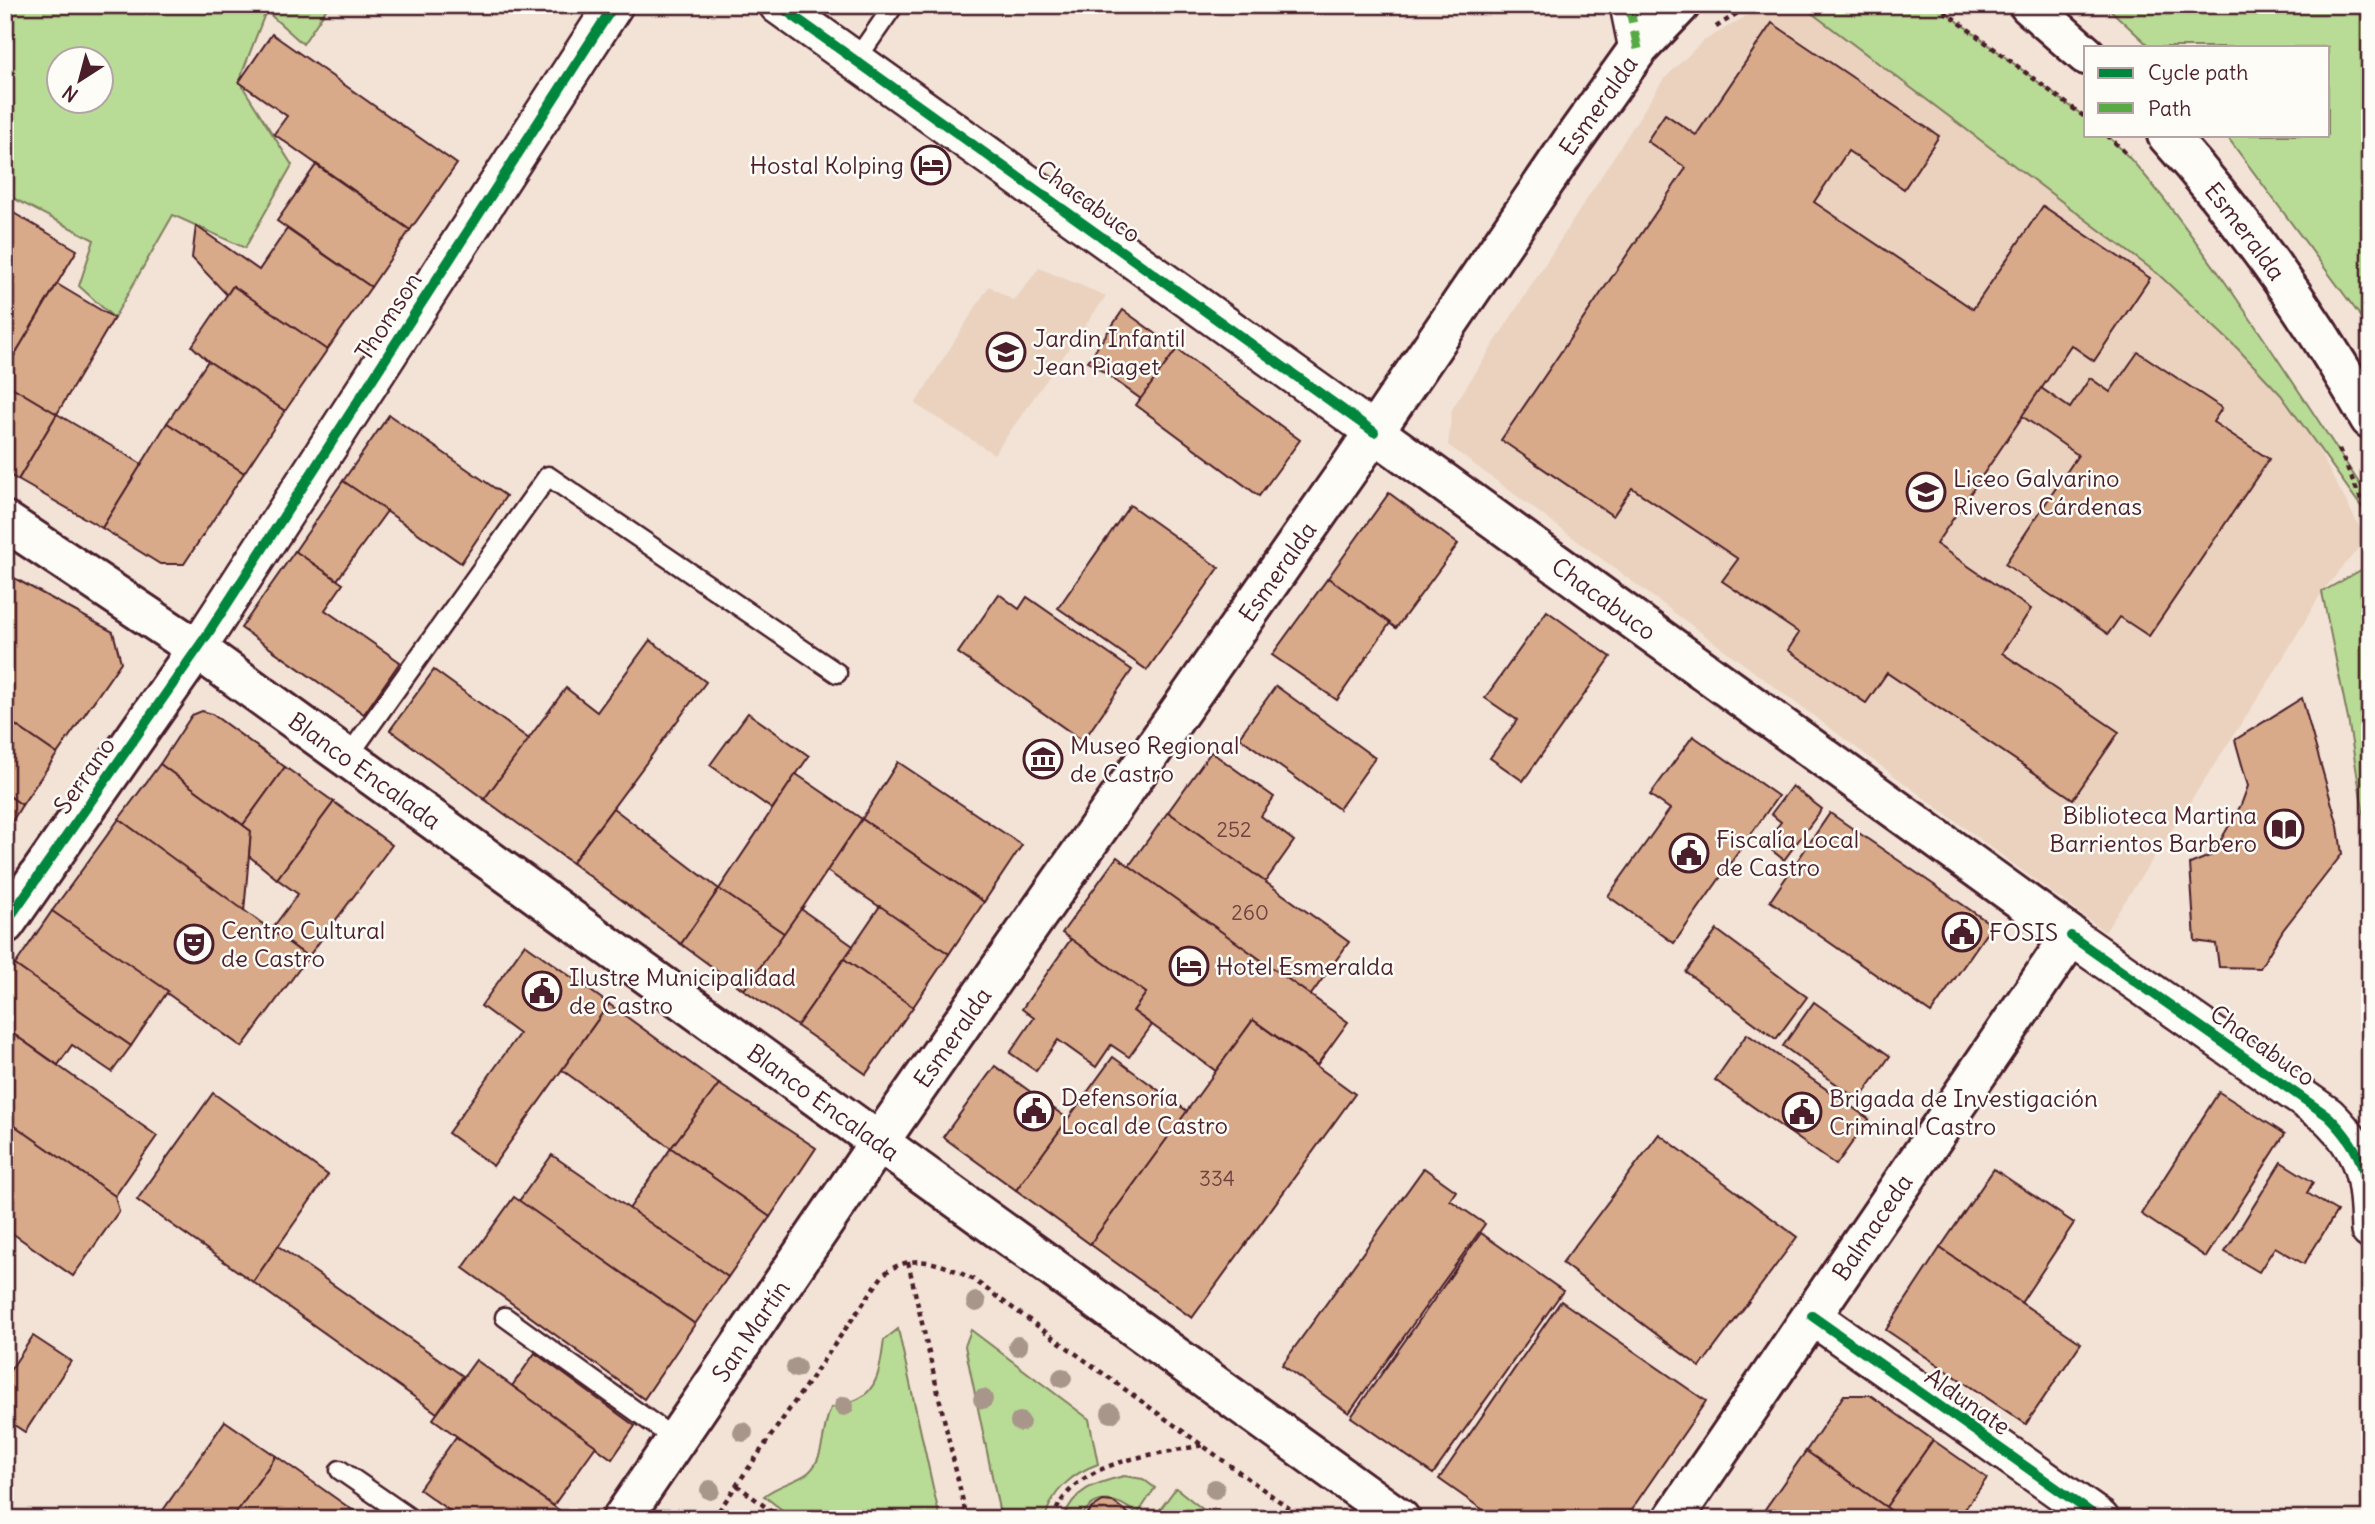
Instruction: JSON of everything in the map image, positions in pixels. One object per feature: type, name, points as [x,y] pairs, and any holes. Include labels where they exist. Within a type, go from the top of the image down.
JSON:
[{"type":"main road","name":"Esmeralda","points":[[879,1142],[1638,49],[1680,5]]},
{"type":"main road","points":[[2029,5],[2084,53]]},
{"type":"main road","name":"Esmeralda","points":[[2168,136],[2223,199],[2276,267],[2370,419]]},
{"type":"main road","name":"Chacabuco","points":[[1374,432],[2071,936]]},
{"type":"main road","name":"Blanco Encalada","points":[[5,521],[197,649],[1400,1519]]},
{"type":"main road","name":"Serrano","points":[[5,924],[197,649]]},
{"type":"main road","name":"Balmaceda","points":[[1673,1519],[2071,936]]},
{"type":"main road","name":"San Martín","points":[[622,1519],[879,1142]]},
{"type":"street","name":"Thomson","points":[[197,649],[614,5]]},
{"type":"street","name":"Chacabuco","points":[[778,5],[1374,432]]},
{"type":"street","points":[[1629,5],[1638,49]]},
{"type":"street","name":"Chacabuco","points":[[2071,936],[2328,1116],[2356,1146],[2364,1166],[2370,1230]]},
{"type":"street","name":"Aldunate","points":[[1812,1316],[2100,1519]]},
{"type":"lane","points":[[856,60],[894,5]]},
{"type":"lane","points":[[347,758],[548,476],[837,673]]},
{"type":"lane","points":[[505,1317],[676,1440]]},
{"type":"lane","points":[[340,1470],[411,1519]]},
{"type":"path","points":[[1936,5],[2084,116]]},
{"type":"path","points":[[2361,5],[2370,15]]},
{"type":"path","points":[[2108,136],[2136,163]]},
{"type":"path","points":[[2338,446],[2370,520]]},
{"type":"path","points":[[908,1262],[967,1519]]},
{"type":"path","points":[[713,1519],[875,1284],[891,1268],[908,1262],[938,1262],[974,1280],[1304,1519]]},
{"type":"path","points":[[1053,1519],[1071,1488],[1083,1478],[1128,1462],[1203,1445]]},
{"type":"path","points":[[737,1485],[781,1519]]},
{"type":"shaded area","name":"Liceo Galvarino Riveros Cárdenas","points":[[1765,5],[1801,5],[2158,274],[2238,349],[2281,395],[2311,436],[2366,539],[2322,592],[2273,675],[2105,932],[1448,445],[1452,409],[1663,80],[1702,42]]},
{"type":"shaded area","name":"Jardin Infantil Jean Piaget","points":[[1039,268],[1106,296],[994,454],[915,404],[989,286],[1014,301]]},
{"type":"green space","points":[[5,5],[329,5],[303,44],[266,11],[239,81],[292,165],[245,248],[173,215],[114,318],[79,286],[94,240],[5,194]]},
{"type":"green space","points":[[1801,5],[1936,5],[2084,116],[2084,136],[2108,136],[2166,201],[2257,328],[2370,500],[2370,519],[2281,395],[2238,349],[2158,274]]},
{"type":"green space","points":[[2105,5],[2370,5],[2370,334],[2358,313],[2227,136],[2330,136],[2330,46],[2149,46]]},
{"type":"green space","points":[[2370,565],[2370,852],[2348,719],[2322,592]]},
{"type":"green space","points":[[898,1329],[940,1519],[794,1519],[764,1496],[809,1472],[821,1450],[831,1408],[858,1399],[871,1388],[878,1373],[884,1340]]},
{"type":"green space","points":[[971,1330],[1089,1419],[1098,1464],[1080,1472],[1064,1484],[1052,1500],[1045,1519],[1001,1519],[965,1346]]},
{"type":"green space","points":[[1124,1476],[1143,1479],[1155,1488],[1137,1515],[1122,1504],[1106,1500],[1092,1505],[1081,1519],[1063,1519],[1079,1494],[1104,1481]]},
{"type":"green space","points":[[1176,1488],[1215,1519],[1153,1519]]},
{"type":"building","points":[[1772,23],[1939,136],[1904,189],[1848,151],[1814,202],[1973,309],[2043,206],[2150,278],[2094,361],[2071,345],[1936,544],[2031,609],[2002,653],[2119,732],[2073,799],[1887,673],[1866,703],[1788,650],[1799,633],[1722,581],[1738,559],[1632,488],[1613,516],[1501,440],[1686,168],[1647,141],[1665,114],[1696,135]]},
{"type":"building","points":[[272,34],[457,164],[410,230],[274,134],[287,116],[239,82]]},
{"type":"building","points":[[316,165],[410,230],[371,287],[277,221]]},
{"type":"building","points":[[5,208],[77,250],[5,371]]},
{"type":"building","points":[[196,226],[259,270],[287,229],[371,287],[327,350],[233,286],[227,295],[192,258]]},
{"type":"building","points":[[57,284],[114,318],[57,414],[5,383],[5,371]]},
{"type":"building","points":[[233,286],[327,350],[285,411],[208,361],[192,346]]},
{"type":"building","points":[[1123,310],[1177,349],[1141,399],[1088,361]]},
{"type":"building","points":[[1177,349],[1300,440],[1259,496],[1136,405]]},
{"type":"building","points":[[2138,352],[2222,408],[2213,422],[2269,459],[2149,636],[2120,617],[2108,634],[2005,564],[2078,455],[2022,416],[2041,388],[2070,408],[2090,378],[2110,392]]},
{"type":"building","points":[[208,361],[285,411],[244,473],[167,423]]},
{"type":"building","points":[[5,383],[57,414],[18,480],[5,472]]},
{"type":"building","points":[[57,414],[142,464],[102,528],[18,480]]},
{"type":"building","points":[[389,415],[506,496],[461,563],[343,481]]},
{"type":"building","points":[[167,423],[244,473],[184,564],[160,564],[102,528]]},
{"type":"building","points":[[343,481],[387,511],[337,580],[295,551]]},
{"type":"building","points":[[1389,493],[1458,544],[1396,628],[1328,578]]},
{"type":"building","points":[[1130,505],[1219,568],[1147,670],[1058,608]]},
{"type":"building","points":[[295,551],[343,584],[325,610],[400,662],[364,714],[241,628]]},
{"type":"building","points":[[5,573],[113,632],[121,662],[57,754],[5,718]]},
{"type":"building","points":[[1328,578],[1390,623],[1337,700],[1272,655]]},
{"type":"building","points":[[999,594],[1019,609],[1027,597],[1132,670],[1083,741],[958,653]]},
{"type":"building","points":[[1547,611],[1611,657],[1523,781],[1490,758],[1517,720],[1485,698]]},
{"type":"building","points":[[650,640],[706,682],[572,863],[484,799],[566,688],[597,712]]},
{"type":"building","points":[[434,670],[529,739],[484,799],[390,730]]},
{"type":"building","points":[[1276,686],[1375,758],[1339,809],[1239,737]]},
{"type":"building","name":"Biblioteca Martina Barrientos Barbero","points":[[2302,698],[2338,826],[2342,854],[2283,930],[2260,968],[2219,967],[2216,944],[2195,941],[2190,864],[2212,855],[2241,805],[2248,786],[2235,740]]},
{"type":"building","points":[[202,711],[212,714],[285,767],[243,825],[160,764],[192,715]]},
{"type":"building","points":[[748,713],[809,756],[772,809],[710,765]]},
{"type":"building","points":[[5,718],[57,754],[22,805],[5,793]]},
{"type":"building","name":"Fiscalía Local de Castro","points":[[1693,736],[1778,796],[1674,943],[1608,896],[1670,809],[1650,795]]},
{"type":"building","points":[[1211,752],[1274,797],[1261,816],[1294,841],[1265,882],[1168,812]]},
{"type":"building","points":[[898,762],[1022,845],[984,902],[862,819]]},
{"type":"building","points":[[160,764],[251,831],[244,912],[119,819]]},
{"type":"building","points":[[285,767],[334,802],[277,879],[249,856],[251,831],[243,825]]},
{"type":"building","points":[[796,774],[862,819],[785,934],[719,889]]},
{"type":"building","points":[[1792,786],[1822,809],[1784,860],[1764,844],[1781,822],[1771,814]]},
{"type":"building","points":[[5,793],[22,805],[5,833]]},
{"type":"building","points":[[334,802],[392,845],[308,957],[271,930],[298,894],[277,879]]},
{"type":"building","points":[[613,808],[719,889],[681,944],[572,863]]},
{"type":"building","points":[[1168,812],[1349,942],[1310,996],[1129,866]]},
{"type":"building","points":[[1830,813],[1992,925],[1931,1013],[1770,901]]},
{"type":"building","name":"Centro Cultural de Castro","points":[[119,819],[308,957],[242,1047],[52,911]]},
{"type":"building","points":[[862,819],[984,902],[949,954],[827,871]]},
{"type":"building","name":"Hotel Esmeralda","points":[[1117,857],[1348,1022],[1317,1065],[1253,1020],[1216,1071],[1133,1011],[1146,993],[1062,933]]},
{"type":"building","points":[[719,889],[785,934],[744,990],[681,944]]},
{"type":"building","points":[[880,906],[949,954],[913,1007],[844,959]]},
{"type":"building","points":[[801,909],[853,946],[797,1026],[744,990]]},
{"type":"building","points":[[52,911],[168,991],[131,1046],[15,965]]},
{"type":"building","points":[[1717,930],[1807,997],[1776,1039],[1686,972]]},
{"type":"building","points":[[1071,939],[1146,993],[1133,1011],[1152,1025],[1129,1057],[1111,1045],[1096,1067],[1058,1040],[1036,1071],[1010,1053],[1034,1018],[1022,1009]]},
{"type":"building","points":[[525,944],[609,1004],[493,1166],[448,1133],[519,1034],[481,1006]]},
{"type":"building","points":[[844,959],[913,1007],[866,1074],[797,1026]]},
{"type":"building","points":[[15,965],[131,1046],[112,1072],[72,1045],[58,1065],[5,1028],[5,979]]},
{"type":"building","points":[[1814,1002],[1890,1056],[1859,1100],[1783,1046]]},
{"type":"building","points":[[609,1004],[719,1084],[671,1148],[562,1070]]},
{"type":"building","points":[[1253,1020],[1355,1094],[1192,1318],[1090,1244]]},
{"type":"building","points":[[5,1028],[157,1136],[115,1196],[5,1119]]},
{"type":"building","points":[[1747,1034],[1869,1119],[1836,1165],[1715,1080]]},
{"type":"building","points":[[1113,1057],[1187,1111],[1090,1244],[1016,1190]]},
{"type":"building","points":[[995,1066],[1068,1119],[1016,1190],[943,1137]]},
{"type":"building","points":[[719,1084],[816,1148],[770,1217],[671,1148]]},
{"type":"building","points":[[2219,1092],[2285,1134],[2206,1257],[2141,1214]]},
{"type":"building","points":[[213,1093],[328,1175],[253,1282],[137,1200]]},
{"type":"building","points":[[5,1119],[115,1196],[119,1211],[73,1276],[5,1228]]},
{"type":"building","points":[[1659,1134],[1797,1237],[1700,1367],[1562,1263]]},
{"type":"building","points":[[671,1148],[770,1217],[728,1277],[629,1209]]},
{"type":"building","points":[[552,1155],[728,1277],[695,1324],[519,1201]]},
{"type":"building","points":[[2281,1162],[2313,1182],[2307,1193],[2337,1211],[2304,1264],[2275,1247],[2259,1272],[2225,1252]]},
{"type":"building","points":[[1424,1168],[1456,1191],[1450,1200],[1485,1224],[1349,1413],[1282,1365]]},
{"type":"building","points":[[1994,1169],[2074,1223],[2021,1303],[1940,1248]]},
{"type":"building","points":[[514,1197],[695,1324],[644,1399],[463,1268]]},
{"type":"building","points":[[1481,1233],[1563,1291],[1433,1474],[1351,1417]]},
{"type":"building","points":[[278,1246],[463,1376],[437,1413],[253,1282]]},
{"type":"building","points":[[1940,1248],[2081,1343],[2026,1424],[1886,1330]]},
{"type":"building","points":[[1561,1301],[1706,1401],[1625,1519],[1496,1519],[1439,1479]]},
{"type":"building","points":[[33,1336],[71,1361],[25,1432],[5,1419],[5,1378]]},
{"type":"building","points":[[535,1353],[635,1426],[612,1459],[512,1386]]},
{"type":"building","points":[[476,1360],[596,1446],[553,1506],[433,1419]]},
{"type":"building","points":[[1844,1395],[1870,1395],[1933,1440],[1886,1507],[1806,1451]]},
{"type":"building","points":[[225,1421],[276,1456],[232,1519],[157,1519]]},
{"type":"building","points":[[456,1437],[569,1517],[568,1519],[461,1519],[419,1489]]},
{"type":"building","points":[[1933,1440],[1987,1478],[1958,1519],[1902,1519],[1886,1507]]},
{"type":"building","points":[[1806,1451],[1886,1507],[1902,1519],[1758,1519]]},
{"type":"building","points":[[276,1456],[358,1514],[355,1519],[232,1519]]},
{"type":"building","points":[[1103,1501],[1113,1502],[1136,1519],[1083,1519],[1092,1508]]},
{"type":"marked path","points":[[1629,5],[1638,49]]},
{"type":"cycle path","points":[[5,924],[207,635],[614,5]]},
{"type":"cycle path","points":[[778,5],[1374,432]]},
{"type":"cycle path","points":[[2071,936],[2328,1116],[2350,1142],[2362,1167],[2368,1195],[2370,1230]]},
{"type":"cycle path","points":[[1812,1316],[2100,1519]]},
{"type":"place","name":"Hostal Kolping","points":[[931,165]]},
{"type":"place","name":"Jardin Infantil Jean Piaget","points":[[1006,352]]},
{"type":"place","name":"Liceo Galvarino Riveros Cárdenas","points":[[1926,492]]},
{"type":"place","name":"Museo Regional de Castro","points":[[1043,759]]},
{"type":"place","name":"Biblioteca Martina Barrientos Barbero","points":[[2284,829]]},
{"type":"place","name":"Fiscalía Local de Castro","points":[[1689,853]]},
{"type":"place","name":"FOSIS","points":[[1962,932]]},
{"type":"place","name":"Centro Cultural de Castro","points":[[194,944]]},
{"type":"place","name":"Hotel Esmeralda","points":[[1189,966]]},
{"type":"place","name":"Ilustre Municipalidad de Castro","points":[[542,991]]},
{"type":"place","name":"Defensoría Local de Castro","points":[[1034,1111]]},
{"type":"place","name":"Brigada de Investigación Criminal Castro","points":[[1802,1112]]}]
